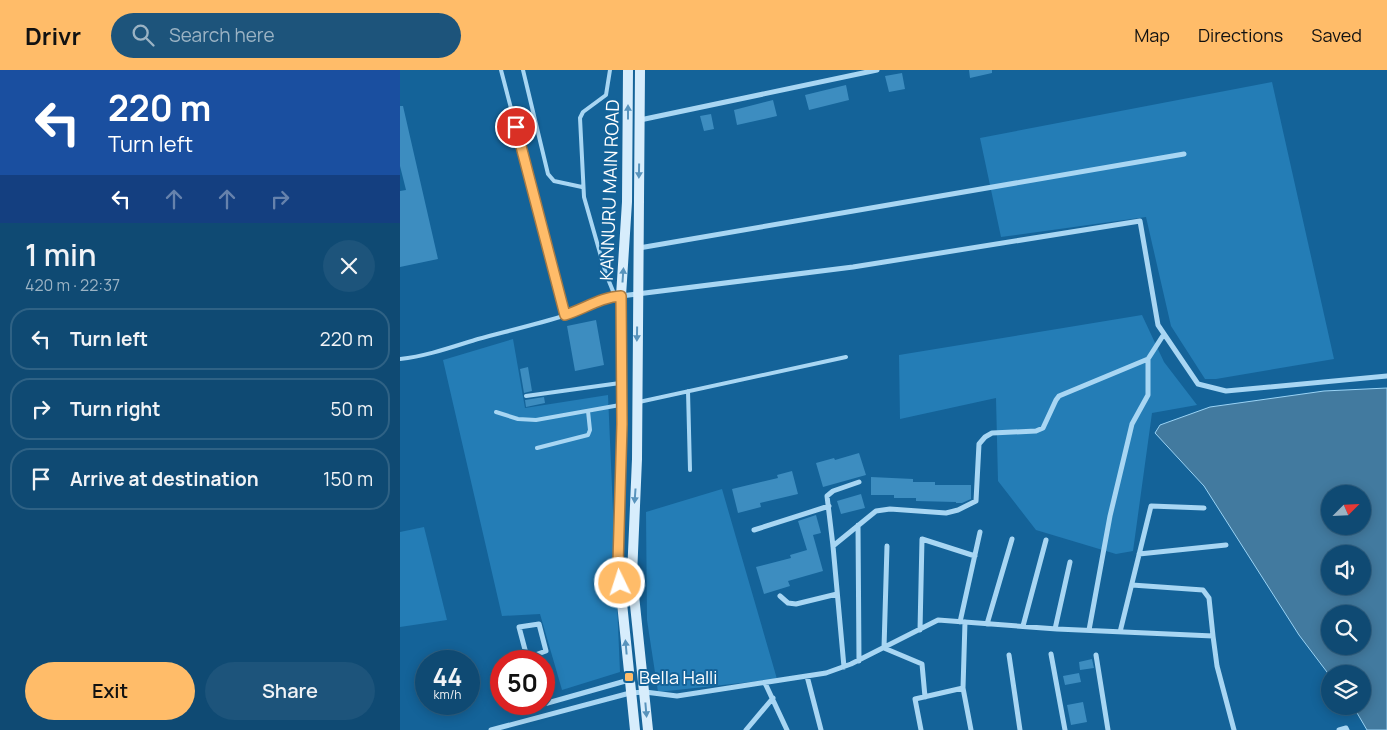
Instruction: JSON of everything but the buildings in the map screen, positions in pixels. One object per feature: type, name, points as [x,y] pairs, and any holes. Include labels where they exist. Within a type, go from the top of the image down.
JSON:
[{"type":"main road","name":"KANNURU MAIN ROAD","points":[[628,70],[627,202],[618,296],[622,383],[618,564],[635,730]]},
{"type":"main road","points":[[640,70],[637,459],[632,576],[648,730]]},
{"type":"street","points":[[640,120],[877,70]]},
{"type":"street","points":[[638,248],[1184,154]]},
{"type":"street","points":[[618,296],[853,267],[1140,220],[1158,325],[1198,384],[1226,391],[1387,376]]},
{"type":"street","points":[[833,546],[876,511],[890,509],[946,513],[958,510],[976,501],[980,444],[985,437],[992,433],[1036,431],[1043,428],[1059,396],[1148,358],[1164,334]]},
{"type":"street","points":[[1089,630],[1110,516],[1132,424],[1148,395],[1148,358]]},
{"type":"street","points":[[844,667],[827,496],[833,491],[859,482]]},
{"type":"street","points":[[754,530],[829,506]]},
{"type":"street","points":[[1120,632],[1151,506],[1204,508]]},
{"type":"street","points":[[858,525],[859,661]]},
{"type":"street","points":[[971,730],[963,688],[962,622],[980,532]]},
{"type":"street","points":[[920,630],[922,539],[975,556]]},
{"type":"street","points":[[987,624],[1012,539]]},
{"type":"street","points":[[1023,626],[1046,540]]},
{"type":"street","points":[[1139,554],[1226,544]]},
{"type":"street","points":[[884,648],[887,546]]},
{"type":"street","points":[[1055,629],[1070,562]]},
{"type":"street","points":[[1132,585],[1203,590],[1209,598],[1217,666],[1234,730]]},
{"type":"street","points":[[780,596],[788,602],[796,604],[838,594]]},
{"type":"street","points":[[491,730],[630,693],[645,692],[677,696],[826,673],[859,661],[938,620],[1055,629],[1213,636]]},
{"type":"street","points":[[539,624],[546,651],[528,660],[519,627],[539,624]]},
{"type":"street","points":[[884,648],[922,664],[925,697]]},
{"type":"street","points":[[1051,654],[1065,730]]},
{"type":"street","points":[[1009,655],[1020,730]]},
{"type":"street","points":[[1096,655],[1108,730]]},
{"type":"street","points":[[807,676],[821,730]]},
{"type":"street","points":[[555,701],[629,680]]},
{"type":"street","points":[[765,683],[788,730]]},
{"type":"street","points":[[921,730],[915,699],[963,688]]},
{"type":"street","points":[[746,730],[772,698]]},
{"type":"street","points":[[1339,730],[1346,728],[1347,730]]},
{"type":"lane","points":[[501,70],[565,315]]},
{"type":"lane","points":[[522,70],[548,174],[554,181],[582,186]]},
{"type":"lane","points":[[400,359],[417,357],[531,326],[579,311],[608,297],[618,296],[606,274],[582,186],[581,115],[606,95],[610,70]]},
{"type":"lane","points":[[637,402],[846,357]]},
{"type":"lane","points":[[526,396],[622,383]]},
{"type":"lane","points":[[688,391],[690,470]]},
{"type":"lane","points":[[496,412],[518,419],[536,420],[622,405]]},
{"type":"lane","points":[[537,448],[588,435],[590,430],[588,411]]},
{"type":"shaded area","points":[[1272,82],[1334,359],[1216,379],[1205,379],[1171,326],[1146,217],[1001,237],[980,138]]},
{"type":"shaded area","points":[[1142,315],[1164,362],[1197,405],[1152,413],[1133,551],[1116,554],[1036,530],[998,481],[996,398],[900,419],[899,355]]},
{"type":"shaded area","points":[[513,339],[525,408],[608,395],[620,672],[562,690],[555,666],[555,650],[550,650],[540,614],[502,616],[443,360]]},
{"type":"shaded area","points":[[1387,388],[1387,730],[1367,730],[1358,715],[1371,715],[1371,665],[1322,665],[1299,635],[1204,486],[1155,433],[1160,425],[1210,407],[1324,391]]},
{"type":"shaded area","points":[[722,489],[777,679],[658,692],[647,620],[646,512]]},
{"type":"shaded area","points":[[424,527],[447,620],[400,627],[400,532]]},
{"type":"place","name":"Bella Halli","points":[[629,677]]},
{"type":"route","points":[[516,127],[565,315],[579,311],[608,297],[621,296],[622,424],[618,564],[620,583]]}]
